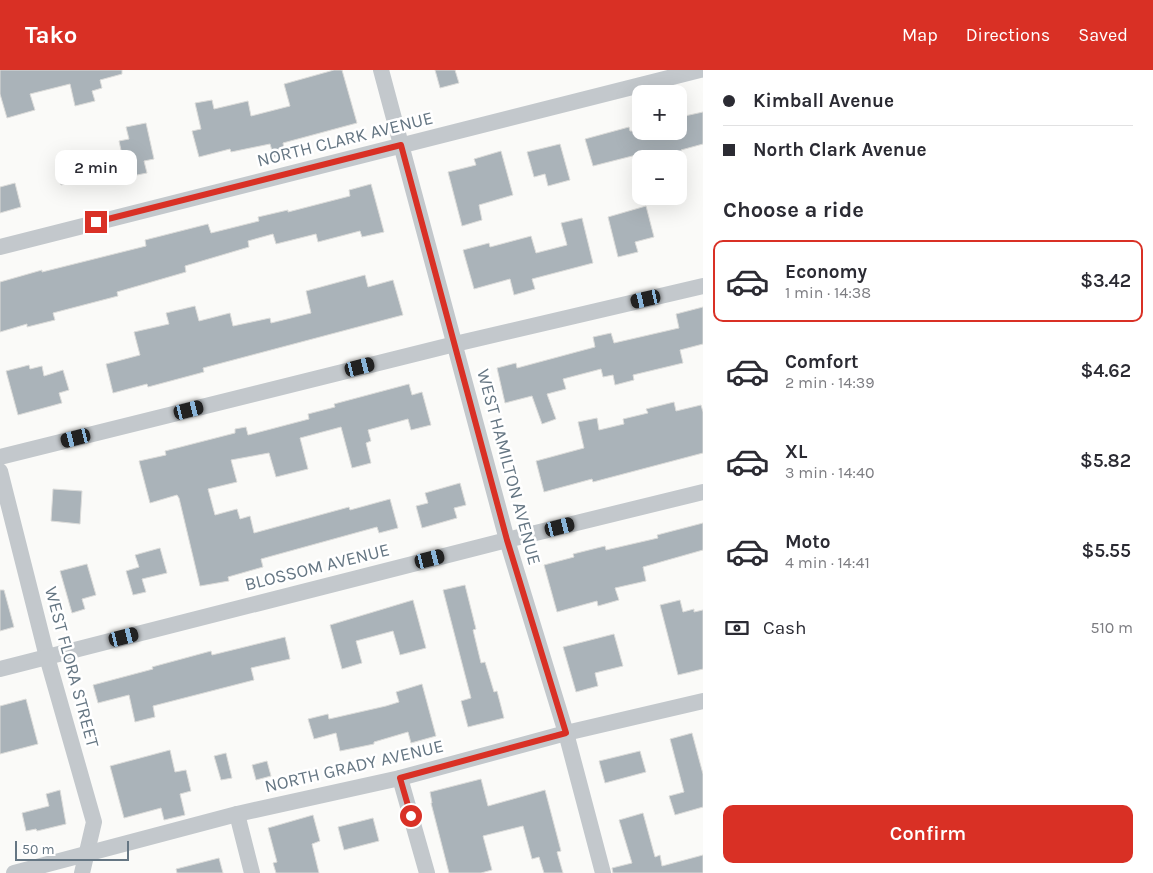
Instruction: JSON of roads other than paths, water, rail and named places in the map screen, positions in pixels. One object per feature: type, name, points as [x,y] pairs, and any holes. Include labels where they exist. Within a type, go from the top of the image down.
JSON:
[{"type":"street","name":"WEST HAMILTON AVENUE","points":[[381,70],[507,540],[566,733],[603,873]]},
{"type":"street","name":"NORTH CLARK AVENUE","points":[[0,247],[700,70]]},
{"type":"street","points":[[0,457],[454,344],[703,286]]},
{"type":"street","name":"WEST FLORA STREET","points":[[0,471],[47,657],[94,822],[82,873]]},
{"type":"street","name":"BLOSSOM AVENUE","points":[[0,669],[703,492]]},
{"type":"street","name":"NORTH GRADY AVENUE","points":[[14,873],[237,814],[400,778],[566,733],[703,701]]},
{"type":"street","points":[[400,778],[427,873]]},
{"type":"street","points":[[237,814],[252,873]]}]
